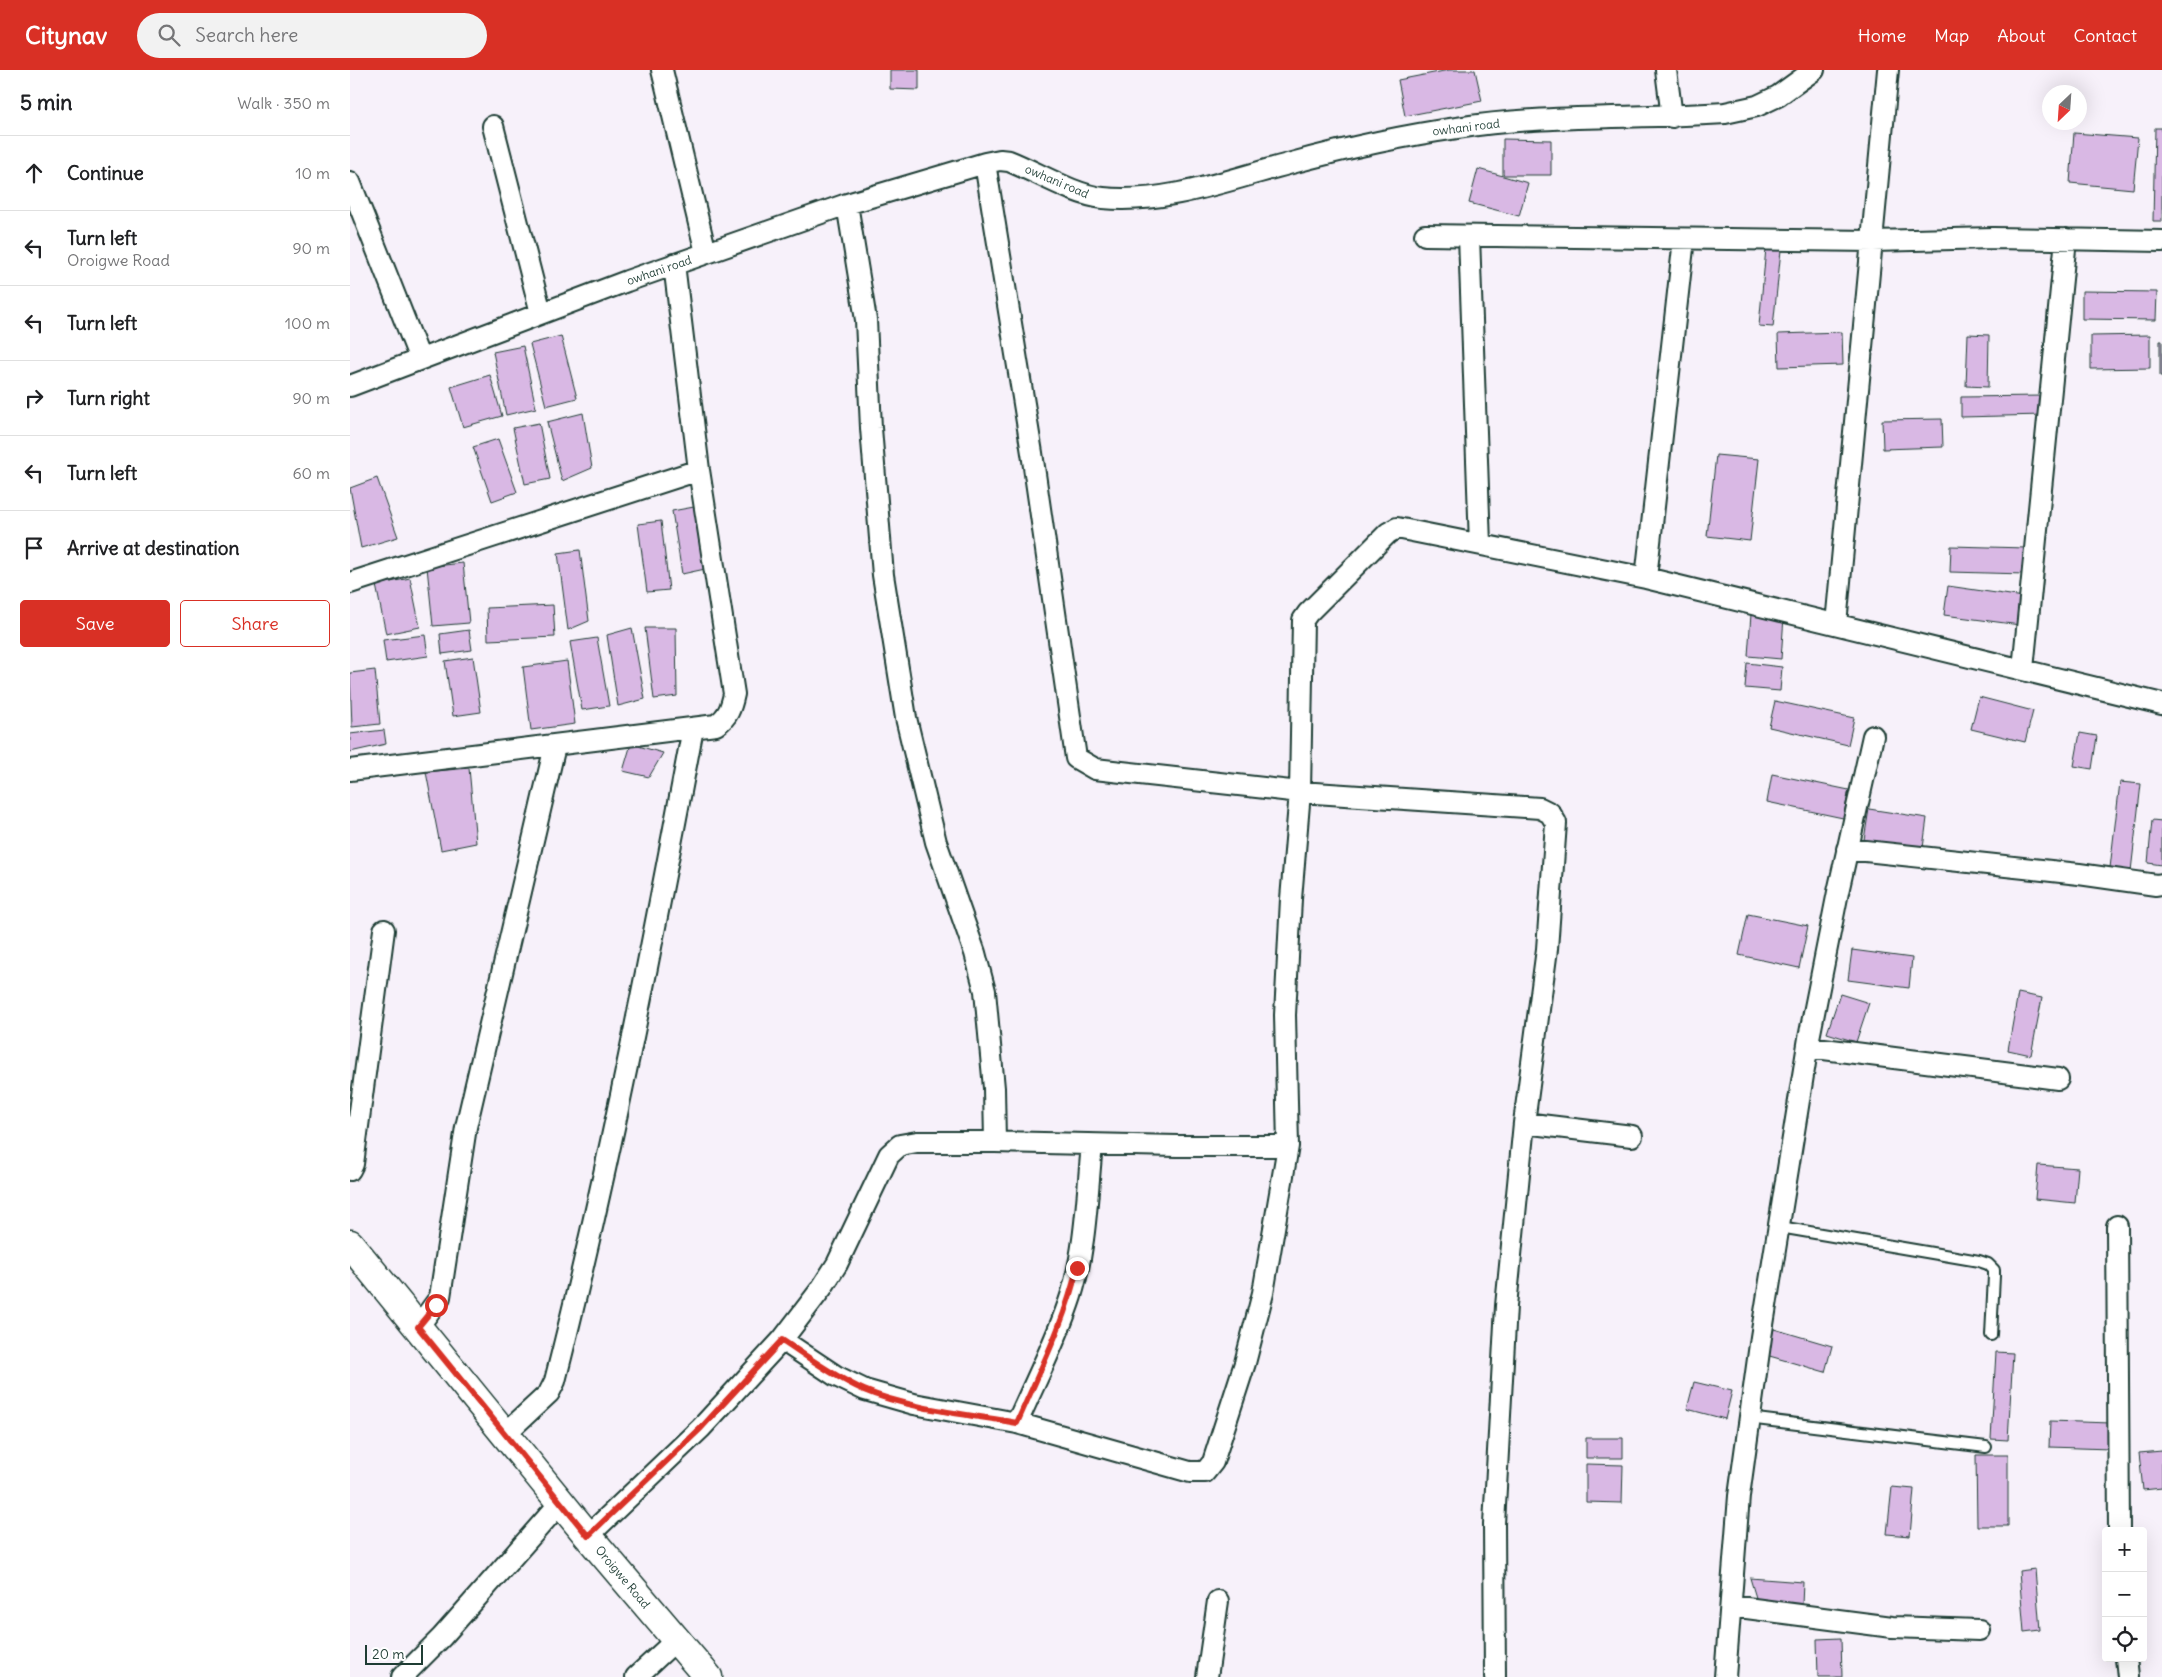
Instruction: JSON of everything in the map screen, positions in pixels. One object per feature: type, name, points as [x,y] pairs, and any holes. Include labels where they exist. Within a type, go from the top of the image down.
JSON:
[{"type":"street","points":[[662,70],[706,253]]},
{"type":"street","points":[[1666,70],[1672,117]]},
{"type":"street","name":"owhani road","points":[[350,386],[674,264],[847,204],[985,163],[1008,161],[1084,194],[1102,198],[1153,198],[1188,192],[1290,163],[1420,133],[1486,123],[1672,117],[1725,113],[1757,106],[1778,96],[1814,70]]},
{"type":"street","points":[[1836,624],[1888,70]]},
{"type":"street","points":[[493,126],[542,313]]},
{"type":"street","points":[[985,163],[1032,453],[1076,758],[1095,769],[1300,792],[1540,808],[1550,813],[1556,823],[1547,948],[1524,1124],[1506,1306],[1494,1524],[1495,1677]]},
{"type":"street","points":[[350,182],[420,359]]},
{"type":"street","points":[[847,204],[866,320],[884,585],[906,718],[936,842],[975,953],[985,991],[994,1088],[995,1142]]},
{"type":"street","points":[[1425,236],[1873,241],[1993,238],[2162,241]]},
{"type":"street","points":[[1469,236],[1480,544]]},
{"type":"street","points":[[1646,578],[1684,239]]},
{"type":"street","points":[[2023,669],[2066,239]]},
{"type":"street","points":[[350,770],[716,725],[724,719],[731,709],[734,694],[699,470],[674,264]]},
{"type":"street","points":[[350,583],[699,470]]},
{"type":"street","points":[[782,1340],[836,1376],[865,1390],[914,1404],[1017,1423],[1190,1472],[1205,1472],[1213,1462],[1239,1381],[1263,1293],[1288,1146],[1285,1015],[1291,899],[1300,792],[1303,620],[1388,533],[1397,528],[1646,578],[2162,704]]},
{"type":"street","points":[[506,1433],[544,1399],[555,1381],[586,1260],[626,1072],[693,728]]},
{"type":"street","points":[[1725,1677],[1739,1496],[1748,1418],[1808,1047],[1873,736]]},
{"type":"street","points":[[418,1327],[440,1297],[466,1126],[555,746]]},
{"type":"street","points":[[1848,849],[2069,873],[2156,885],[2162,884]]},
{"type":"street","points":[[350,1170],[354,1156],[384,930]]},
{"type":"street","points":[[1808,1047],[2058,1079]]},
{"type":"street","points":[[1524,1124],[1632,1136]]},
{"type":"street","points":[[588,1536],[701,1428],[782,1340],[821,1289],[837,1264],[889,1155],[900,1145],[917,1142],[995,1142],[1092,1145],[1288,1146]]},
{"type":"street","points":[[1017,1423],[1059,1328],[1071,1295],[1084,1228],[1092,1145]]},
{"type":"street","points":[[2117,1226],[2119,1527]]},
{"type":"street","name":"Oroigwe Road","points":[[350,1244],[506,1433],[588,1536],[708,1677]]},
{"type":"street","points":[[402,1677],[442,1637],[561,1502]]},
{"type":"street","points":[[1208,1677],[1218,1601]]},
{"type":"street","points":[[1731,1606],[1892,1627],[1978,1630]]},
{"type":"street","points":[[636,1677],[676,1640]]},
{"type":"street","points":[[2126,1662],[2128,1677]]},
{"type":"lane","points":[[1780,1227],[1988,1264],[1994,1270],[1991,1335]]},
{"type":"lane","points":[[1748,1418],[1986,1447]]},
{"type":"building","points":[[890,70],[919,70],[919,90],[890,89]]},
{"type":"building","points":[[1449,70],[1475,70],[1482,101],[1405,116],[1398,80]]},
{"type":"building","points":[[2155,128],[2162,128],[2162,221],[2153,221]]},
{"type":"building","points":[[2074,133],[2138,138],[2133,189],[2070,183]]},
{"type":"building","points":[[1503,139],[1551,140],[1551,175],[1503,175]]},
{"type":"building","points":[[1478,169],[1528,183],[1519,216],[1469,203]]},
{"type":"building","points":[[1766,248],[1781,250],[1773,327],[1759,326]]},
{"type":"building","points":[[2082,291],[2157,292],[2156,320],[2082,319]]},
{"type":"building","points":[[1842,332],[1843,365],[1779,367],[1778,334]]},
{"type":"building","points":[[1968,334],[1989,335],[1988,387],[1966,386]]},
{"type":"building","points":[[2150,335],[2150,368],[2091,369],[2091,336]]},
{"type":"building","points":[[561,336],[577,398],[546,406],[530,344]]},
{"type":"building","points":[[2160,341],[2162,341],[2162,376],[2160,376]]},
{"type":"building","points":[[523,346],[536,408],[506,415],[493,352]]},
{"type":"building","points":[[490,375],[502,416],[463,427],[451,387]]},
{"type":"building","points":[[2043,396],[2044,415],[1961,417],[1961,397]]},
{"type":"building","points":[[583,413],[592,468],[562,481],[547,422]]},
{"type":"building","points":[[1942,419],[1943,447],[1883,449],[1882,420]]},
{"type":"building","points":[[539,423],[550,479],[525,484],[513,428]]},
{"type":"building","points":[[498,439],[517,492],[492,501],[473,447]]},
{"type":"building","points":[[1716,455],[1759,459],[1750,541],[1707,536]]},
{"type":"building","points":[[377,478],[398,537],[361,548],[350,488]]},
{"type":"building","points":[[694,507],[705,569],[682,574],[672,511]]},
{"type":"building","points":[[661,521],[669,590],[647,592],[638,524]]},
{"type":"building","points":[[1951,546],[2026,548],[2025,574],[1950,572]]},
{"type":"building","points":[[580,550],[589,621],[568,630],[558,553]]},
{"type":"building","points":[[463,563],[469,623],[433,626],[427,567]]},
{"type":"building","points":[[410,578],[420,627],[386,634],[376,585]]},
{"type":"building","points":[[1948,586],[2024,597],[2020,625],[1944,615]]},
{"type":"building","points":[[553,605],[555,637],[488,640],[487,608]]},
{"type":"building","points":[[1751,614],[1784,617],[1781,659],[1748,656]]},
{"type":"building","points":[[632,628],[645,699],[618,706],[607,635]]},
{"type":"building","points":[[645,628],[676,628],[677,696],[654,699]]},
{"type":"building","points":[[469,630],[472,650],[442,654],[440,634]]},
{"type":"building","points":[[425,635],[428,656],[386,662],[383,640]]},
{"type":"building","points":[[597,638],[609,706],[582,710],[570,642]]},
{"type":"building","points":[[473,657],[481,712],[453,716],[445,661]]},
{"type":"building","points":[[567,661],[575,724],[531,730],[523,667]]},
{"type":"building","points":[[1747,663],[1782,667],[1780,691],[1745,688]]},
{"type":"building","points":[[375,670],[380,724],[352,727],[350,673]]},
{"type":"building","points":[[1979,697],[2033,711],[2025,742],[1971,729]]},
{"type":"building","points":[[1775,701],[1854,718],[1848,745],[1769,727]]},
{"type":"building","points":[[384,730],[386,744],[350,752],[350,734]]},
{"type":"building","points":[[2080,733],[2097,736],[2092,769],[2074,766]]},
{"type":"building","points":[[631,744],[663,753],[649,777],[623,771]]},
{"type":"building","points":[[469,768],[476,843],[441,850],[426,772]]},
{"type":"building","points":[[1772,774],[1849,790],[1843,818],[1767,802]]},
{"type":"building","points":[[2120,782],[2141,784],[2131,871],[2110,868]]},
{"type":"building","points":[[1869,809],[1927,818],[1923,848],[1864,840]]},
{"type":"building","points":[[2152,820],[2162,821],[2162,865],[2148,863]]},
{"type":"building","points":[[1748,914],[1808,926],[1799,968],[1739,955]]},
{"type":"building","points":[[1852,950],[1912,958],[1909,988],[1848,980]]},
{"type":"building","points":[[2018,993],[2042,998],[2031,1055],[2008,1050]]},
{"type":"building","points":[[1840,994],[1869,1003],[1856,1042],[1827,1033]]},
{"type":"building","points":[[2038,1165],[2078,1168],[2075,1203],[2035,1199]]},
{"type":"building","points":[[1774,1329],[1832,1346],[1825,1372],[1766,1355]]},
{"type":"building","points":[[1996,1352],[2013,1353],[2008,1440],[1991,1439]]},
{"type":"building","points":[[1694,1382],[1732,1391],[1725,1419],[1687,1409]]},
{"type":"building","points":[[2050,1421],[2111,1423],[2110,1449],[2049,1447]]},
{"type":"building","points":[[1586,1438],[1623,1438],[1623,1458],[1586,1458]]},
{"type":"building","points":[[2162,1451],[2162,1488],[2143,1490],[2139,1453]]},
{"type":"building","points":[[1976,1455],[2008,1455],[2008,1526],[1977,1526]]},
{"type":"building","points":[[1586,1464],[1623,1465],[1622,1503],[1586,1502]]},
{"type":"building","points":[[1892,1487],[1914,1489],[1910,1536],[1887,1534]]},
{"type":"building","points":[[2035,1569],[2040,1630],[2024,1632],[2019,1571]]},
{"type":"building","points":[[1750,1578],[1803,1582],[1802,1605],[1757,1601]]},
{"type":"building","points":[[1841,1638],[1842,1677],[1818,1677],[1817,1639]]},
{"type":"route","points":[[436,1305],[418,1327],[588,1536],[701,1428],[782,1340],[836,1376],[865,1390],[914,1404],[1017,1423],[1059,1328],[1071,1295],[1077,1268]]}]
